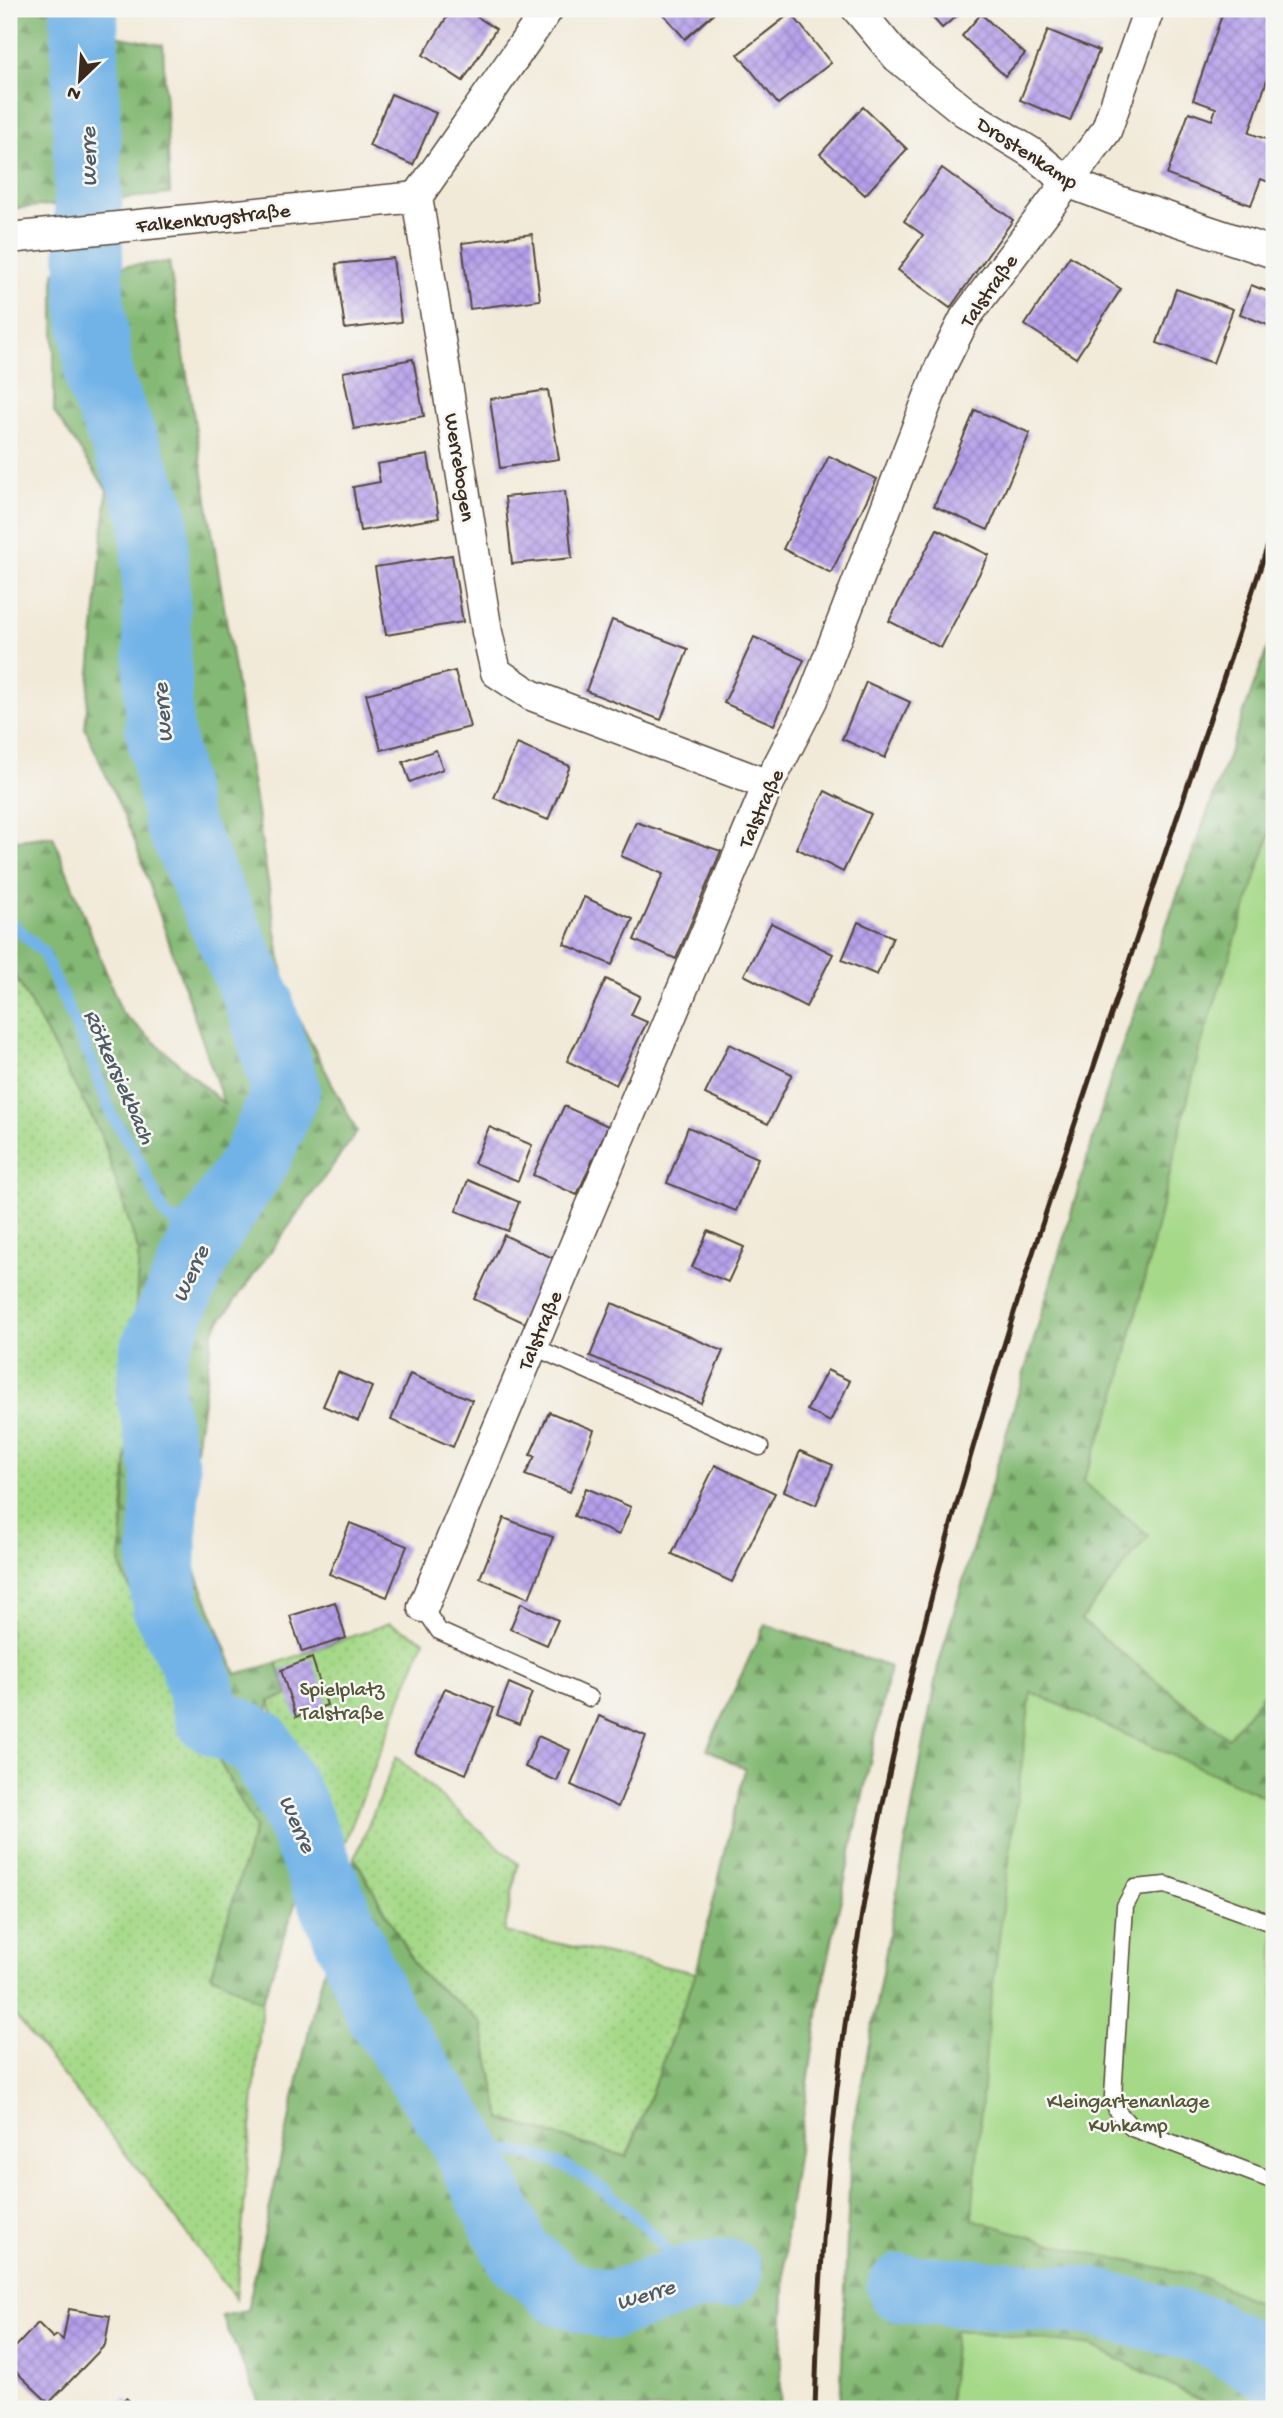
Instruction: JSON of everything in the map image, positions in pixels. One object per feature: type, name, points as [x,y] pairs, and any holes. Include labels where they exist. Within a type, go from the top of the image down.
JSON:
[{"type":"street","points":[[417,197],[548,9]]},
{"type":"street","name":"Drostenkamp","points":[[857,9],[897,57],[965,112],[1032,153],[1067,182],[1274,253]]},
{"type":"street","name":"Talstraße","points":[[431,1619],[532,1346],[768,785],[812,700],[940,368],[965,318],[1107,131],[1149,9]]},
{"type":"street","name":"Falkenkrugstraße","points":[[9,238],[417,197]]},
{"type":"street","name":"Werrebogen","points":[[417,197],[496,672],[531,695],[768,785]]},
{"type":"lane","points":[[532,1346],[760,1447]]},
{"type":"lane","points":[[431,1619],[590,1698]]},
{"type":"lane","points":[[1274,1924],[1166,1885],[1135,1888],[1125,1906],[1113,2096],[1117,2111],[1132,2128],[1274,2181]]},
{"type":"green space","points":[[9,9],[107,9],[105,34],[163,45],[170,194],[9,209]]},
{"type":"green space","points":[[169,262],[286,994],[357,1132],[213,1331],[183,1539],[236,1674],[277,1663],[288,1695],[269,1701],[269,1781],[303,1880],[262,2003],[211,1974],[255,1827],[153,1640],[120,1566],[139,1253],[101,1134],[9,964],[9,841],[53,836],[122,1013],[224,1104],[133,836],[85,728],[107,490],[54,412],[54,272]]},
{"type":"green space","points":[[1274,630],[1274,822],[1200,1048],[1116,1398],[1083,1482],[1149,1535],[1081,1620],[1228,1738],[1274,1680],[1274,1801],[1031,1692],[1071,2249],[1200,2276],[1274,2310],[1274,2409],[1217,2409],[1092,2346],[955,2330],[949,2409],[840,2409],[851,2142],[938,1666],[1112,1074]]},
{"type":"green space","points":[[1274,822],[1274,1680],[1228,1738],[1081,1620],[1149,1535],[1083,1482],[1116,1398],[1200,1048]]},
{"type":"green space","points":[[9,964],[101,1134],[139,1253],[120,1566],[153,1640],[256,1827],[211,1974],[262,2003],[236,2299],[148,2182],[9,2008]]},
{"type":"green space","name":"Spielplatz Talstraße","points":[[389,1623],[424,1640],[334,1870],[269,1700],[287,1695],[277,1663]]},
{"type":"green space","points":[[765,1624],[890,1667],[822,1989],[786,2231],[780,2409],[262,2409],[222,2316],[247,2311],[314,2007],[355,1858],[419,1972],[481,2022],[501,2119],[627,2157],[696,1973],[745,1769],[707,1749]]},
{"type":"green space","name":"Kleingartenanlage Kuhkamp","points":[[1031,1692],[1274,1801],[1274,2310],[1200,2276],[1071,2249],[972,2219],[989,2016]]},
{"type":"green space","points":[[396,1757],[518,1864],[504,1932],[696,1973],[627,2157],[501,2119],[481,2022],[419,1972],[355,1858]]},
{"type":"green space","points":[[955,2330],[1092,2346],[1217,2409],[949,2409]]},
{"type":"building","points":[[452,9],[465,9],[496,29],[463,81],[423,55]]},
{"type":"building","points":[[659,9],[719,9],[685,39]]},
{"type":"building","points":[[925,9],[965,9],[942,28]]},
{"type":"building","points":[[1224,9],[1274,9],[1274,59],[1249,133],[1274,142],[1274,184],[1261,179],[1251,205],[1167,175],[1189,112],[1212,120],[1216,108],[1193,100]]},
{"type":"building","points":[[791,13],[831,63],[778,104],[738,54]]},
{"type":"building","points":[[981,14],[1025,54],[1005,76],[962,36]]},
{"type":"building","points":[[1048,30],[1099,51],[1070,121],[1020,100]]},
{"type":"building","points":[[391,94],[436,113],[413,165],[369,146]]},
{"type":"building","points":[[863,107],[907,149],[865,195],[820,154]]},
{"type":"building","points":[[942,168],[1013,220],[950,308],[898,270],[923,235],[904,221]]},
{"type":"building","points":[[532,234],[540,300],[470,309],[462,243]]},
{"type":"building","points":[[1070,256],[1121,289],[1076,358],[1025,325]]},
{"type":"building","points":[[393,258],[401,322],[345,329],[336,264]]},
{"type":"building","points":[[1251,285],[1274,294],[1274,315],[1270,326],[1240,314]]},
{"type":"building","points":[[1176,289],[1233,309],[1213,363],[1157,343]]},
{"type":"building","points":[[413,359],[424,416],[354,429],[343,372]]},
{"type":"building","points":[[548,390],[559,459],[500,468],[490,399]]},
{"type":"building","points":[[975,410],[1030,433],[988,530],[934,506]]},
{"type":"building","points":[[428,455],[439,518],[360,531],[353,487],[380,482],[377,464]]},
{"type":"building","points":[[829,456],[877,479],[831,573],[783,549]]},
{"type":"building","points":[[565,491],[572,558],[512,564],[505,497]]},
{"type":"building","points":[[937,529],[989,555],[941,648],[889,621]]},
{"type":"building","points":[[452,555],[463,622],[386,635],[375,567]]},
{"type":"building","points":[[612,620],[688,649],[661,720],[586,691]]},
{"type":"building","points":[[754,637],[804,660],[774,725],[724,703]]},
{"type":"building","points":[[455,671],[470,727],[381,750],[366,694]]},
{"type":"building","points":[[866,682],[910,702],[885,758],[842,739]]},
{"type":"building","points":[[517,744],[570,766],[548,820],[494,798]]},
{"type":"building","points":[[436,750],[443,769],[410,782],[403,762]]},
{"type":"building","points":[[825,791],[871,814],[843,872],[796,848]]},
{"type":"building","points":[[636,822],[721,851],[676,959],[634,940],[663,874],[621,856]]},
{"type":"building","points":[[584,897],[633,919],[612,965],[564,944]]},
{"type":"building","points":[[858,922],[893,937],[877,975],[842,960]]},
{"type":"building","points":[[771,923],[833,954],[806,1007],[744,975]]},
{"type":"building","points":[[606,979],[640,996],[631,1015],[647,1022],[616,1085],[567,1061]]},
{"type":"building","points":[[729,1044],[792,1074],[768,1124],[705,1094]]},
{"type":"building","points":[[564,1106],[608,1126],[577,1195],[533,1175]]},
{"type":"building","points":[[489,1127],[532,1145],[518,1181],[474,1163]]},
{"type":"building","points":[[688,1127],[758,1158],[736,1211],[667,1183]]},
{"type":"building","points":[[468,1180],[519,1202],[508,1231],[456,1211]]},
{"type":"building","points":[[708,1231],[744,1247],[728,1282],[692,1267]]},
{"type":"building","points":[[504,1235],[555,1259],[525,1323],[474,1299]]},
{"type":"building","points":[[612,1303],[723,1351],[701,1403],[590,1356]]},
{"type":"building","points":[[827,1370],[850,1381],[830,1422],[807,1410]]},
{"type":"building","points":[[338,1372],[372,1387],[358,1421],[323,1406]]},
{"type":"building","points":[[410,1374],[472,1400],[453,1447],[391,1420]]},
{"type":"building","points":[[549,1412],[594,1430],[570,1492],[525,1475],[535,1456],[530,1455]]},
{"type":"building","points":[[800,1451],[833,1465],[816,1505],[784,1491]]},
{"type":"building","points":[[715,1465],[775,1493],[732,1582],[672,1554]]},
{"type":"building","points":[[586,1488],[631,1507],[619,1535],[574,1516]]},
{"type":"building","points":[[504,1518],[553,1537],[529,1598],[480,1578]]},
{"type":"building","points":[[350,1523],[407,1546],[387,1597],[329,1574]]},
{"type":"building","points":[[335,1602],[346,1638],[302,1652],[290,1616]]},
{"type":"building","points":[[521,1603],[558,1620],[547,1645],[510,1629]]},
{"type":"building","points":[[312,1658],[327,1705],[296,1717],[281,1670]]},
{"type":"building","points":[[509,1683],[532,1693],[519,1724],[497,1715]]},
{"type":"building","points":[[445,1688],[494,1708],[466,1774],[415,1753]]},
{"type":"building","points":[[599,1716],[646,1736],[618,1807],[571,1785]]},
{"type":"building","points":[[538,1736],[570,1750],[557,1781],[525,1767]]},
{"type":"building","points":[[69,2309],[110,2316],[105,2345],[49,2403],[9,2365],[9,2354],[38,2323],[53,2338],[57,2335],[63,2340]]},
{"type":"building","points":[[126,2398],[138,2409],[115,2409]]},
{"type":"waterway","name":"Werre","points":[[84,9],[90,294],[100,383],[154,514],[159,728],[177,820],[259,1001],[286,1090],[258,1156],[203,1241],[154,1349],[150,1394],[166,1473],[162,1566],[166,1607],[192,1658],[209,1718],[259,1743],[292,1804],[381,2016],[460,2133],[518,2254],[560,2291],[609,2306],[692,2278],[728,2273]]},
{"type":"waterway","name":"Rötkersiekbach","points":[[9,921],[43,952],[93,1065],[112,1116],[134,1150],[165,1215],[203,1241]]},
{"type":"waterway","points":[[465,2145],[536,2156],[568,2168],[589,2180],[626,2209],[692,2278]]},
{"type":"waterway","name":"Werre","points":[[901,2288],[1089,2301],[1208,2331],[1274,2370]]},
{"type":"railway","points":[[815,2409],[824,2222],[843,2036],[862,1913],[905,1702],[960,1494],[1022,1288],[1274,527]]}]
